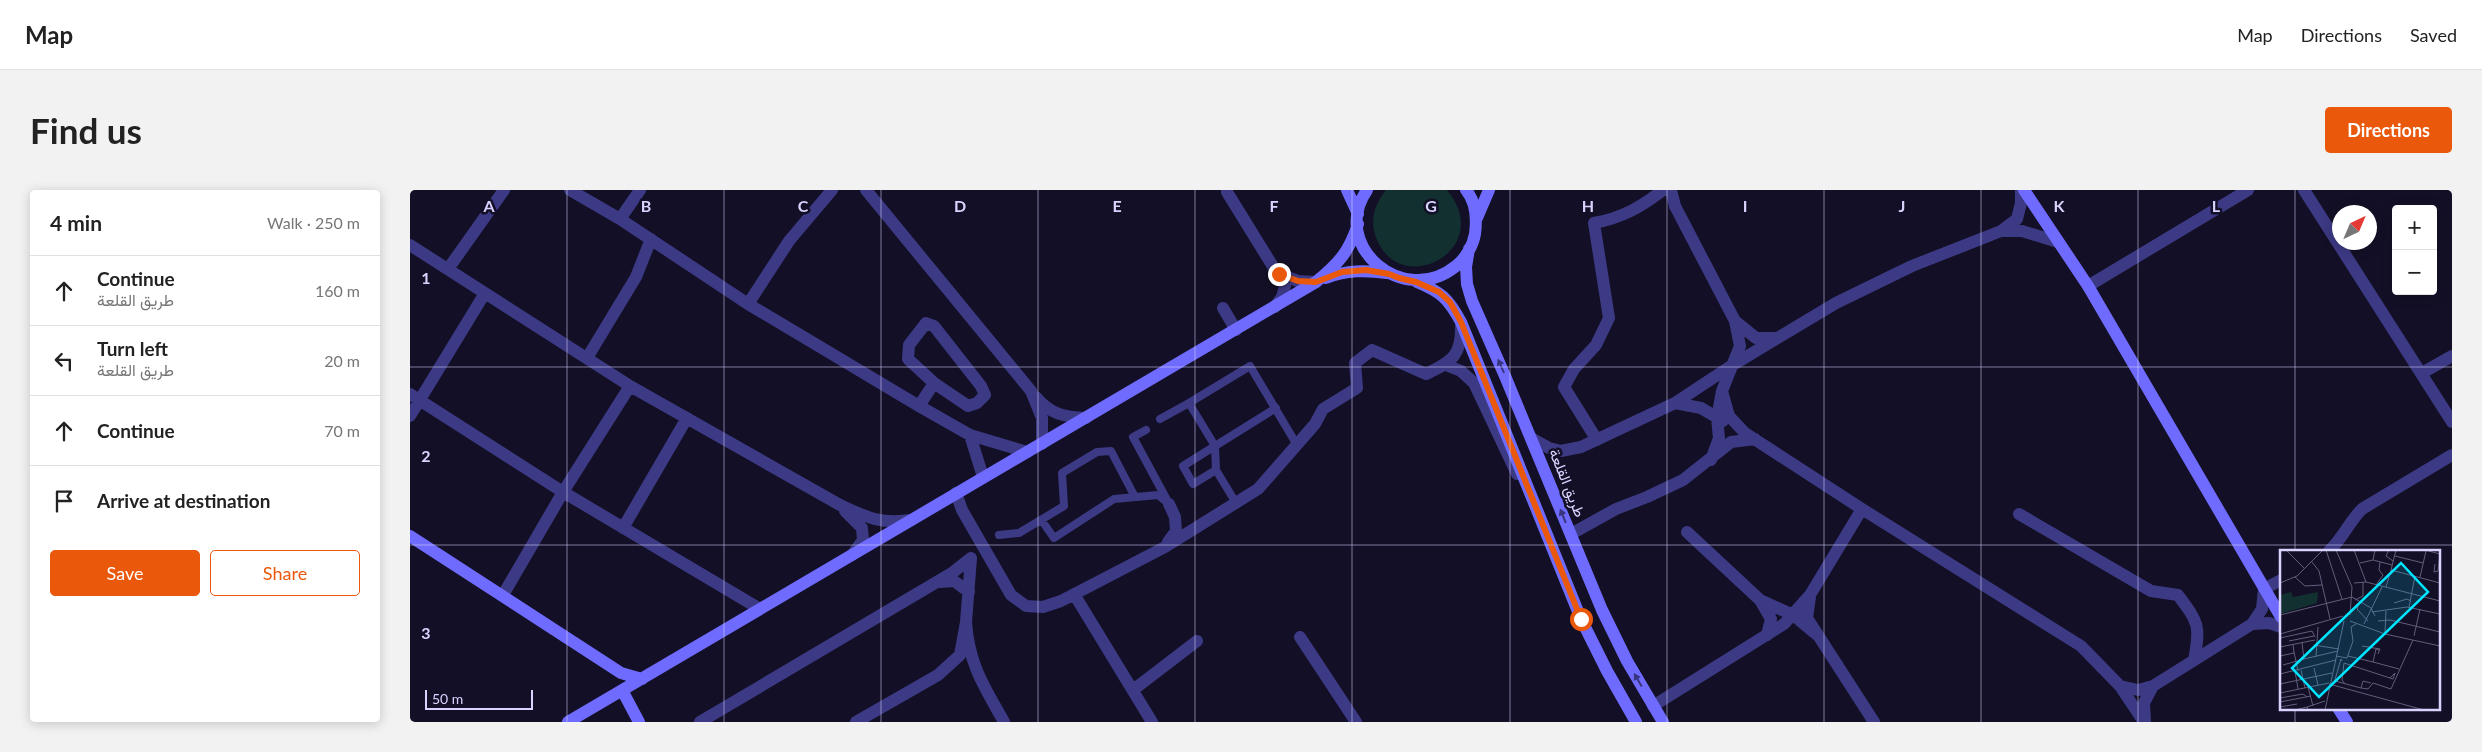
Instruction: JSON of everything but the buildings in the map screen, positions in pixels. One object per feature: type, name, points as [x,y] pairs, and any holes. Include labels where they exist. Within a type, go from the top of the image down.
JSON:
[{"type":"street","points":[[448,269],[504,190]]},
{"type":"street","points":[[570,190],[620,219],[748,304],[918,406],[970,435],[1027,452]]},
{"type":"street","points":[[620,219],[640,190]]},
{"type":"street","points":[[748,304],[789,241],[832,190]]},
{"type":"street","points":[[866,190],[1031,392],[1052,412],[1061,416],[1086,418]]},
{"type":"street","points":[[1347,190],[1358,219],[1359,236],[1366,253],[1382,270],[1389,274],[1416,282],[1439,292],[1450,302],[1461,322],[1581,619],[1607,671],[1636,722]]},
{"type":"street","points":[[1279,274],[1298,281],[1316,282],[1338,263],[1347,252],[1367,190]]},
{"type":"street","points":[[1466,190],[1470,194],[1477,218]]},
{"type":"street","points":[[1477,218],[1489,190]]},
{"type":"street","points":[[1597,440],[1564,388],[1574,369],[1596,346],[1609,318],[1594,224],[1617,219],[1640,208],[1663,190]]},
{"type":"street","points":[[1671,190],[1675,206],[1735,321],[1740,346],[1722,391],[1717,418],[1719,438],[1711,460]]},
{"type":"street","points":[[1531,438],[1549,448],[1561,451],[1581,448],[1675,403],[1776,338],[1836,303],[1912,266],[2001,231],[2017,219],[2023,190]]},
{"type":"street","points":[[2023,190],[2088,286],[2280,614]]},
{"type":"street","points":[[2088,286],[2248,190]]},
{"type":"street","points":[[2304,190],[2452,422]]},
{"type":"street","points":[[1227,192],[1285,286],[1282,297],[1274,307]]},
{"type":"street","name":"طريق القلعة","points":[[1477,218],[1474,241],[1466,267],[1467,284],[1472,301],[1602,610],[1627,661],[1663,722]]},
{"type":"street","points":[[2001,231],[2022,231],[2058,242]]},
{"type":"street","points":[[587,358],[636,277],[651,239]]},
{"type":"street","points":[[411,248],[448,269],[630,386],[840,506],[888,523],[911,520]]},
{"type":"street","points":[[1416,282],[1428,281],[1446,274],[1462,261],[1470,249]]},
{"type":"street","points":[[568,722],[1316,282],[1342,272],[1366,270],[1389,274]]},
{"type":"street","points":[[410,416],[415,397],[485,293]]},
{"type":"street","points":[[1223,308],[1236,330]]},
{"type":"street","points":[[1735,321],[1756,338],[1776,338]]},
{"type":"street","points":[[956,493],[962,510],[1011,595],[1026,606],[1043,608],[1165,547],[1258,489],[1316,424],[1323,409],[1356,388],[1355,363],[1372,350],[1426,374],[1446,365],[1458,352],[1461,339],[1461,322]]},
{"type":"street","points":[[926,323],[934,326],[981,386],[985,395],[977,403],[968,406],[934,383],[908,359],[909,346],[926,323]]},
{"type":"street","points":[[2422,373],[2452,356]]},
{"type":"street","points":[[1446,365],[1461,371],[1474,383],[1554,552]]},
{"type":"street","points":[[918,406],[934,383]]},
{"type":"street","points":[[503,595],[563,492],[630,386]]},
{"type":"street","points":[[1722,391],[1729,416],[1750,436]]},
{"type":"street","points":[[1031,392],[1042,418],[1042,444]]},
{"type":"street","points":[[415,397],[563,492],[760,609]]},
{"type":"street","points":[[1675,403],[1701,408],[1750,436],[1862,509],[2081,646],[2120,686],[2144,722]]},
{"type":"street","points":[[623,528],[687,418]]},
{"type":"street","points":[[970,435],[983,477]]},
{"type":"street","points":[[1571,534],[1616,509],[1683,480],[1711,460],[1731,442],[1750,436]]},
{"type":"street","points":[[2330,550],[2340,540],[2350,520],[2362,509],[2452,455]]},
{"type":"street","points":[[1165,547],[1176,531],[1175,517],[1169,504]]},
{"type":"street","points":[[840,506],[862,528],[863,540],[852,555]]},
{"type":"street","points":[[1653,706],[1767,635],[1793,615],[1810,595],[1862,509]]},
{"type":"street","points":[[2019,514],[2151,591],[2178,595],[2196,620],[2198,638],[2194,660]]},
{"type":"street","points":[[856,722],[938,675],[960,655],[966,622],[974,531]]},
{"type":"street","points":[[1687,532],[1760,600],[1771,619],[1767,635]]},
{"type":"street","points":[[410,536],[611,666],[627,675],[642,678]]},
{"type":"street","points":[[704,721],[952,573],[979,551],[986,552]]},
{"type":"street","points":[[934,583],[954,580],[968,592]]},
{"type":"street","points":[[2264,589],[2280,581]]},
{"type":"street","points":[[2120,686],[2138,690],[2153,686],[2252,624],[2262,609],[2264,589]]},
{"type":"street","points":[[1074,594],[1152,722]]},
{"type":"street","points":[[1810,595],[1807,618],[1874,722]]},
{"type":"street","points":[[1760,600],[1793,615],[1817,635]]},
{"type":"street","points":[[966,622],[968,648],[976,672],[1004,722]]},
{"type":"street","points":[[2252,624],[2269,623],[2280,627]]},
{"type":"street","points":[[1300,637],[1356,722]]},
{"type":"street","points":[[1133,690],[1197,641]]},
{"type":"street","points":[[611,666],[619,692],[639,722]]},
{"type":"street","points":[[2144,722],[2144,703],[2153,686]]},
{"type":"street","points":[[2339,710],[2347,722]]},
{"type":"lane","points":[[1160,419],[1250,366],[1297,445]]},
{"type":"lane","points":[[1189,403],[1215,446],[1216,470],[1236,503]]},
{"type":"lane","points":[[1216,470],[1193,484],[1183,466],[1276,408]]},
{"type":"lane","points":[[1146,430],[1133,437],[1169,504]]},
{"type":"lane","points":[[999,535],[1019,533],[1042,521],[1064,506],[1062,473],[1097,452],[1111,451],[1135,497]]},
{"type":"lane","points":[[1042,521],[1054,538],[1114,499],[1158,495],[1169,504]]},
{"type":"green space","points":[[1386,190],[1447,190],[1459,212],[1460,231],[1453,247],[1440,259],[1423,266],[1405,265],[1389,257],[1377,240],[1373,226],[1378,201]]},
{"type":"route","points":[[1279,274],[1298,281],[1316,282],[1342,272],[1366,270],[1416,282],[1439,292],[1450,302],[1461,322],[1581,619]]}]
